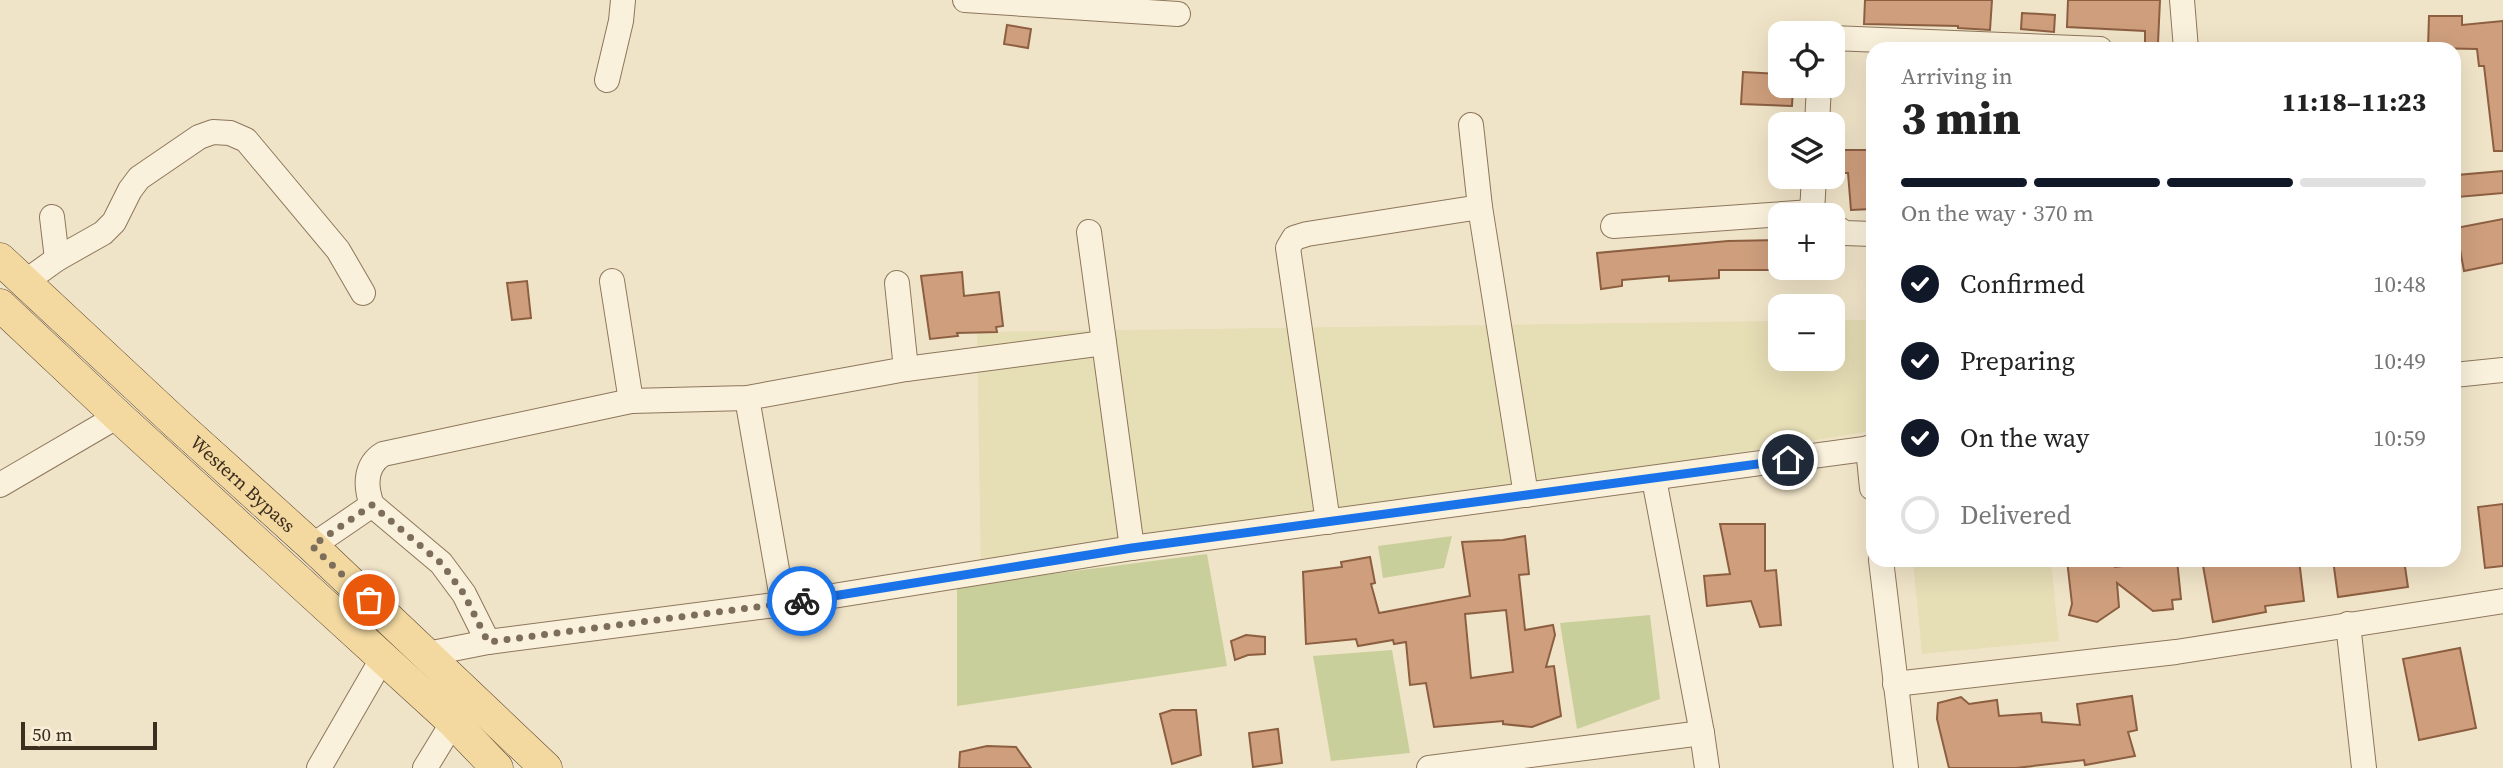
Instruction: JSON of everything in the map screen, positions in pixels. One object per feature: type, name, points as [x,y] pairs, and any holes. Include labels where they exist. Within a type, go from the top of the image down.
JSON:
[{"type":"main road","name":"Western Bypass","points":[[0,258],[176,424],[312,546],[546,768]]},
{"type":"main road","name":"Western Bypass","points":[[0,305],[453,722],[497,768]]},
{"type":"main road","points":[[153,448],[176,424]]},
{"type":"street","points":[[607,80],[621,21],[623,0]]},
{"type":"street","points":[[965,0],[1178,14]]},
{"type":"street","points":[[2182,0],[2185,42]]},
{"type":"street","points":[[1845,39],[1929,42]]},
{"type":"street","points":[[1471,125],[1480,207],[1526,495]]},
{"type":"street","points":[[25,282],[103,233],[114,222],[139,178],[199,137],[213,132],[230,133],[246,140],[338,250],[363,292]]},
{"type":"street","points":[[1328,522],[1288,248],[1294,238],[1307,234],[1480,207]]},
{"type":"street","points":[[52,217],[58,259]]},
{"type":"street","points":[[1613,226],[1768,219]]},
{"type":"street","points":[[1089,232],[1132,548]]},
{"type":"street","points":[[1845,233],[1866,234]]},
{"type":"street","points":[[612,281],[631,401]]},
{"type":"street","points":[[897,283],[906,369]]},
{"type":"street","points":[[488,642],[464,594],[442,564],[372,505],[368,493],[370,466],[376,458],[383,454],[631,401],[747,398],[906,369],[1104,343]]},
{"type":"street","points":[[2461,374],[2503,370]]},
{"type":"street","points":[[747,398],[783,604]]},
{"type":"street","points":[[0,485],[118,416]]},
{"type":"street","points":[[426,654],[488,642],[783,604],[1132,548],[1866,449]]},
{"type":"street","points":[[1654,479],[1707,768]]},
{"type":"street","points":[[312,546],[372,505]]},
{"type":"street","points":[[1882,567],[1906,768]]},
{"type":"street","points":[[1895,684],[2176,652],[2503,601]]},
{"type":"street","points":[[2348,624],[2364,768]]},
{"type":"street","points":[[319,768],[382,659]]},
{"type":"street","points":[[425,768],[453,722]]},
{"type":"street","points":[[1429,768],[1702,733]]},
{"type":"shaded area","points":[[1845,320],[1866,320],[1866,432],[981,574],[977,332],[1768,321],[1768,371],[1845,371]]},
{"type":"shaded area","points":[[1914,567],[2052,567],[2059,641],[1922,654]]},
{"type":"green space","points":[[1452,536],[1444,568],[1383,578],[1378,546]]},
{"type":"green space","points":[[1207,554],[1227,666],[957,706],[957,586]]},
{"type":"green space","points":[[1650,615],[1660,699],[1577,729],[1560,623]]},
{"type":"green space","points":[[1392,650],[1410,753],[1331,761],[1313,656]]},
{"type":"building","points":[[1865,0],[1992,0],[1990,30],[1958,26],[1864,24]]},
{"type":"building","points":[[2068,0],[2160,0],[2158,42],[2145,42],[2145,31],[2067,27]]},
{"type":"building","points":[[2022,13],[2055,15],[2054,32],[2021,29]]},
{"type":"building","points":[[2429,16],[2462,16],[2462,25],[2503,21],[2503,151],[2494,151],[2484,66],[2479,66],[2477,49],[2461,49],[2461,42],[2428,42]]},
{"type":"building","points":[[1007,25],[1031,29],[1028,48],[1004,44]]},
{"type":"building","points":[[1743,72],[1768,73],[1768,98],[1792,98],[1792,106],[1741,104]]},
{"type":"building","points":[[1845,150],[1866,150],[1866,209],[1851,210],[1848,173],[1845,173]]},
{"type":"building","points":[[2503,171],[2503,193],[2461,197],[2461,175]]},
{"type":"building","points":[[2503,219],[2503,263],[2464,271],[2461,227]]},
{"type":"building","points":[[1768,240],[1768,270],[1719,270],[1719,278],[1669,281],[1669,276],[1622,280],[1622,286],[1601,289],[1597,253],[1728,241]]},
{"type":"building","points":[[962,272],[964,296],[999,292],[1003,326],[996,327],[997,332],[957,333],[958,336],[930,339],[921,276]]},
{"type":"building","points":[[527,281],[531,318],[512,320],[507,283]]},
{"type":"building","points":[[2503,504],[2503,566],[2485,568],[2478,507]]},
{"type":"building","points":[[1720,524],[1765,524],[1765,571],[1776,570],[1781,625],[1760,627],[1751,601],[1707,606],[1704,576],[1730,574]]},
{"type":"building","points":[[1525,536],[1529,574],[1519,575],[1525,630],[1553,625],[1555,635],[1546,667],[1554,666],[1561,716],[1532,727],[1503,724],[1503,721],[1434,727],[1426,683],[1410,685],[1406,642],[1394,644],[1393,640],[1358,646],[1356,639],[1306,644],[1303,572],[1342,567],[1341,562],[1370,557],[1375,583],[1371,584],[1379,613],[1470,596],[1462,542]],"holes":[[[1506,610],[1513,672],[1471,678],[1465,614]]]},
{"type":"building","points":[[2068,567],[2178,567],[2181,599],[2172,600],[2173,609],[2153,611],[2117,583],[2119,607],[2097,622],[2069,615],[2072,604]]},
{"type":"building","points":[[2203,567],[2300,567],[2304,601],[2265,606],[2266,612],[2213,622]]},
{"type":"building","points":[[2334,567],[2405,567],[2408,587],[2338,597]]},
{"type":"building","points":[[1246,635],[1265,637],[1265,654],[1248,655],[1235,660],[1231,641]]},
{"type":"building","points":[[2460,648],[2476,728],[2419,740],[2403,659]]},
{"type":"building","points":[[2132,696],[2137,730],[2128,732],[2135,756],[2085,765],[2084,760],[2016,768],[1949,768],[1937,719],[1938,703],[1961,697],[1969,704],[1997,700],[1999,716],[2041,713],[2042,722],[2080,725],[2077,704]]},
{"type":"building","points":[[1172,710],[1196,710],[1201,755],[1172,764],[1160,714]]},
{"type":"building","points":[[1278,729],[1282,763],[1253,767],[1249,733]]},
{"type":"building","points":[[987,746],[1016,747],[1031,768],[959,768],[960,752]]},
{"type":"way so far","points":[[369,600],[312,546],[372,505],[442,564],[464,594],[488,642],[802,601]]},
{"type":"route","points":[[802,601],[1132,548],[1788,460]]}]
